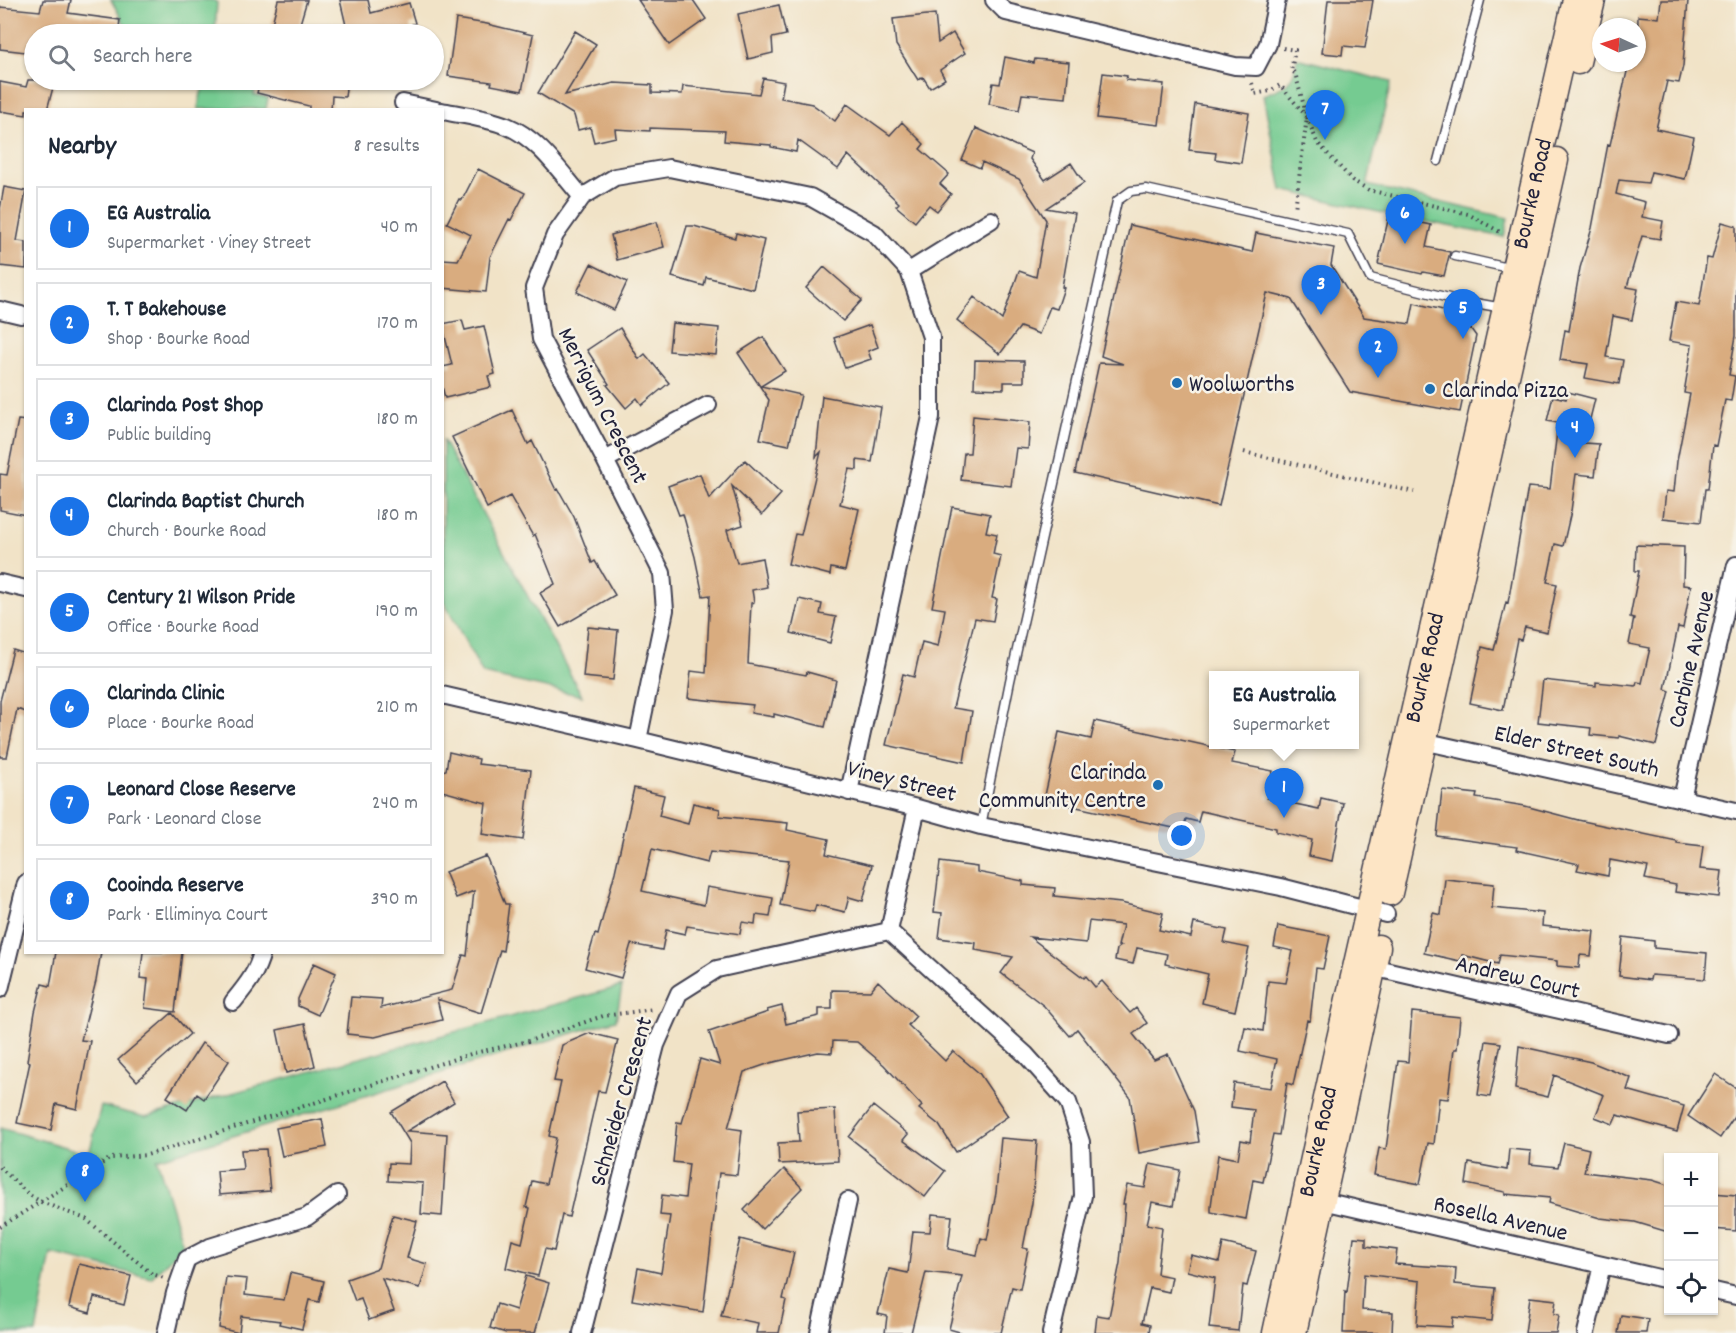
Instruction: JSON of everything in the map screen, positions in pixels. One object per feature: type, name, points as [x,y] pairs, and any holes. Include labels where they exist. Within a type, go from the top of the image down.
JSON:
[{"type":"main road","name":"Bourke Road","points":[[1294,1333],[1314,1199],[1514,310],[1575,0]]},
{"type":"main road","name":"Bourke Road","points":[[1522,271],[1593,0]]},
{"type":"main road","name":"Bourke Road","points":[[1275,1333],[1314,1199]]},
{"type":"street","points":[[994,0],[1006,12],[1235,66],[1256,67],[1268,44],[1277,0]]},
{"type":"street","points":[[403,103],[427,108]]},
{"type":"street","points":[[444,111],[509,127],[540,148],[582,197]]},
{"type":"street","name":"Merrigum Crescent","points":[[638,740],[665,610],[662,573],[541,339],[534,288],[555,235],[582,197],[615,177],[669,168],[810,197],[874,233],[909,271],[931,337],[931,417],[849,792]]},
{"type":"street","points":[[909,271],[991,220]]},
{"type":"street","points":[[0,310],[21,315]]},
{"type":"street","points":[[605,460],[708,405]]},
{"type":"street","name":"Carbine Avenue","points":[[1682,798],[1736,565]]},
{"type":"street","points":[[0,583],[24,589]]},
{"type":"street","name":"Viney Street","points":[[444,695],[638,740],[917,808],[981,826],[1281,887],[1377,912]]},
{"type":"street","name":"Elder Street South","points":[[1416,740],[1736,811]]},
{"type":"street","points":[[917,808],[889,931],[1026,1055],[1068,1102],[1081,1142],[1083,1196],[1052,1333]]},
{"type":"street","points":[[0,989],[24,892]]},
{"type":"street","name":"Schneider Crescent","points":[[582,1333],[656,1045],[679,993],[717,969],[889,931]]},
{"type":"street","points":[[233,1002],[251,980],[261,954]]},
{"type":"street","name":"Andrew Court","points":[[1365,966],[1669,1035]]},
{"type":"street","points":[[166,1333],[178,1284],[188,1259],[210,1247],[308,1217],[337,1195]]},
{"type":"street","name":"Rosella Avenue","points":[[1314,1199],[1664,1279]]},
{"type":"street","points":[[819,1333],[848,1201]]},
{"type":"street","points":[[1587,1333],[1602,1265]]},
{"type":"street","points":[[1718,1292],[1736,1296]]},
{"type":"lane","points":[[1438,161],[1480,0]]},
{"type":"lane","points":[[981,826],[1010,681],[1117,201],[1131,191],[1146,189],[1348,234],[1370,278],[1453,299],[1514,310]]},
{"type":"lane","points":[[1455,256],[1522,271]]},
{"type":"path","points":[[1268,44],[1295,50],[1291,71],[1295,73],[1307,117],[1317,142],[1352,180],[1369,190],[1468,214],[1507,236]]},
{"type":"path","points":[[1256,67],[1252,86],[1255,94],[1270,91],[1280,85],[1307,117],[1298,193],[1292,222]]},
{"type":"path","points":[[1244,452],[1414,492]]},
{"type":"path","points":[[0,1227],[111,1158],[147,1155],[474,1053],[529,1041],[603,1016],[672,1007]]},
{"type":"path","points":[[0,1167],[28,1194],[41,1202],[86,1219],[152,1274],[178,1284]]},
{"type":"green space","points":[[111,0],[212,0],[217,2],[216,24],[124,24]]},
{"type":"green space","points":[[1297,58],[1391,82],[1367,185],[1508,218],[1504,237],[1282,190],[1263,95],[1283,86],[1291,79]]},
{"type":"green space","points":[[203,90],[255,90],[254,95],[268,98],[266,108],[198,108]]},
{"type":"green space","points":[[444,442],[582,696],[483,674],[444,602]]},
{"type":"green space","points":[[622,986],[616,1020],[157,1159],[183,1245],[151,1278],[51,1254],[36,1333],[0,1333],[0,1128],[89,1154],[101,1106],[145,1117]]},
{"type":"building","points":[[43,0],[71,0],[68,13],[120,20],[119,24],[24,24],[24,52],[0,49],[0,7],[40,11]]},
{"type":"building","points":[[278,0],[307,0],[300,24],[272,24]]},
{"type":"building","points":[[340,0],[368,0],[371,13],[409,3],[415,23],[412,24],[346,24]]},
{"type":"building","points":[[638,0],[693,0],[706,19],[669,45]]},
{"type":"building","points":[[1328,0],[1373,0],[1365,48],[1343,46],[1342,55],[1322,53]]},
{"type":"building","points":[[1661,0],[1688,0],[1683,66],[1679,83],[1667,81],[1656,129],[1694,137],[1685,179],[1651,172],[1648,183],[1619,180],[1616,194],[1645,202],[1642,217],[1663,221],[1660,239],[1642,236],[1627,287],[1638,289],[1632,320],[1613,316],[1606,357],[1623,360],[1619,384],[1585,378],[1588,364],[1560,360],[1565,330],[1569,331],[1580,268],[1592,228],[1608,144],[1610,145],[1627,72],[1646,72],[1646,18],[1638,18],[1638,16],[1659,18]]},
{"type":"building","points":[[779,5],[786,35],[772,38],[773,53],[748,59],[738,14]]},
{"type":"building","points":[[935,14],[938,43],[953,33],[965,53],[940,70],[945,79],[930,88],[923,77],[918,80],[896,45],[893,19]]},
{"type":"building","points":[[456,19],[533,35],[522,91],[491,85],[492,82],[448,76]]},
{"type":"building","points":[[575,31],[596,44],[565,95],[614,83],[652,85],[652,93],[682,94],[683,86],[759,94],[763,78],[784,82],[781,98],[812,104],[835,121],[847,104],[890,135],[902,122],[924,144],[920,149],[949,174],[940,184],[951,194],[937,211],[929,205],[915,222],[896,206],[899,203],[848,155],[838,169],[798,140],[796,152],[771,147],[771,145],[724,141],[725,131],[650,128],[650,131],[615,129],[616,137],[594,142],[590,127],[578,130],[574,115],[538,93]]},
{"type":"building","points":[[1005,57],[1034,63],[1035,59],[1069,62],[1066,98],[1022,94],[1019,110],[989,104],[993,83],[1000,84]]},
{"type":"building","points":[[1103,73],[1127,76],[1126,80],[1164,84],[1159,125],[1097,118]]},
{"type":"building","points":[[0,82],[24,87],[24,90],[52,90],[48,108],[24,108],[24,115],[0,111]]},
{"type":"building","points":[[258,90],[346,90],[345,97],[332,96],[331,108],[309,108],[309,106],[257,93]]},
{"type":"building","points":[[1195,104],[1249,113],[1241,163],[1215,159],[1216,153],[1189,150]]},
{"type":"building","points":[[976,128],[1032,153],[1030,159],[1045,180],[1071,163],[1084,183],[1046,208],[1075,213],[1062,287],[1064,288],[1057,309],[1050,307],[1039,334],[1020,327],[1000,354],[957,320],[974,297],[1002,320],[1019,271],[1036,277],[1046,220],[1019,179],[982,162],[980,168],[962,160]]},
{"type":"building","points":[[478,169],[525,193],[490,257],[486,292],[444,288],[444,259],[458,260],[471,235],[447,223],[459,199],[462,200]]},
{"type":"building","points":[[4,187],[24,191],[17,241],[24,242],[24,269],[0,266],[0,209]]},
{"type":"building","points":[[1389,216],[1431,225],[1426,247],[1450,252],[1444,276],[1423,272],[1422,274],[1378,264]]},
{"type":"building","points":[[657,222],[664,247],[617,260],[611,235]]},
{"type":"building","points":[[1722,222],[1736,226],[1736,336],[1729,375],[1735,376],[1731,401],[1725,400],[1716,446],[1713,445],[1708,489],[1705,489],[1701,522],[1663,518],[1666,491],[1674,492],[1677,461],[1690,394],[1684,393],[1692,345],[1669,341],[1676,302],[1699,306],[1707,258],[1712,259]]},
{"type":"building","points":[[1130,225],[1252,252],[1256,233],[1334,248],[1331,265],[1364,317],[1410,324],[1414,303],[1468,316],[1468,325],[1476,336],[1460,412],[1350,392],[1291,299],[1267,293],[1219,506],[1075,473],[1099,363],[1123,364],[1101,356]]},
{"type":"building","points":[[687,226],[735,238],[736,233],[764,240],[753,289],[706,277],[704,286],[672,277]]},
{"type":"building","points":[[591,264],[627,282],[614,310],[577,292]]},
{"type":"building","points":[[824,267],[862,300],[843,321],[806,288]]},
{"type":"building","points":[[462,320],[465,330],[484,326],[495,374],[488,376],[491,387],[445,398],[444,367],[452,365],[444,324]]},
{"type":"building","points":[[672,323],[719,328],[716,355],[669,351]]},
{"type":"building","points":[[870,325],[878,347],[868,351],[871,359],[845,368],[834,338]]},
{"type":"building","points":[[620,328],[639,359],[645,354],[669,383],[642,405],[637,398],[626,408],[607,385],[609,384],[587,350]]},
{"type":"building","points":[[763,337],[785,371],[761,386],[801,395],[789,445],[760,439],[769,400],[738,353]]},
{"type":"building","points":[[975,360],[1024,361],[1024,382],[1004,382],[1004,389],[974,388]]},
{"type":"building","points":[[1568,392],[1595,399],[1584,443],[1599,444],[1595,476],[1576,474],[1563,546],[1555,544],[1547,582],[1557,584],[1547,632],[1525,627],[1521,640],[1517,639],[1503,710],[1470,703],[1482,647],[1494,650],[1506,602],[1508,603],[1528,487],[1550,489],[1558,423],[1547,421],[1553,396],[1566,399]]},
{"type":"building","points":[[822,396],[881,407],[872,462],[857,460],[857,470],[849,469],[840,504],[859,509],[845,571],[831,568],[830,575],[788,564],[795,534],[801,535],[821,452],[816,457]]},
{"type":"building","points":[[512,410],[528,444],[532,441],[556,490],[558,489],[574,517],[592,563],[595,561],[615,595],[560,627],[540,593],[555,584],[535,534],[533,536],[510,496],[487,508],[452,437]]},
{"type":"building","points":[[973,416],[1030,422],[1028,449],[1016,448],[1011,486],[961,480],[964,453],[970,453]]},
{"type":"building","points":[[18,420],[24,421],[24,515],[0,510],[0,474],[7,475]]},
{"type":"building","points":[[745,460],[781,494],[762,515],[732,486],[743,525],[727,530],[737,563],[762,558],[767,587],[752,590],[754,602],[751,603],[748,664],[806,675],[807,672],[836,680],[825,727],[774,714],[774,717],[751,713],[753,705],[688,698],[691,671],[706,673],[710,595],[703,596],[683,514],[679,515],[668,486],[700,474],[709,499]]},
{"type":"building","points":[[952,507],[990,514],[986,532],[997,534],[993,554],[1001,556],[992,598],[997,599],[993,621],[975,618],[953,708],[972,711],[964,762],[886,745],[903,674],[914,677],[922,642],[938,646],[945,609],[932,607]]},
{"type":"building","points":[[1636,545],[1684,547],[1683,585],[1691,586],[1683,628],[1678,627],[1665,689],[1670,691],[1656,745],[1619,736],[1619,738],[1590,735],[1591,728],[1538,722],[1543,680],[1596,686],[1596,682],[1636,686],[1637,682],[1642,683],[1650,648],[1629,644],[1634,618],[1630,617],[1639,571],[1635,571]]},
{"type":"building","points":[[799,599],[822,604],[820,614],[836,617],[830,643],[791,633]]},
{"type":"building","points":[[588,627],[618,630],[613,680],[583,677]]},
{"type":"building","points":[[13,650],[24,653],[24,711],[17,709],[7,757],[0,757],[0,701]]},
{"type":"building","name":"Clarinda Community Centre","points":[[1095,721],[1209,746],[1209,749],[1235,752],[1232,763],[1273,771],[1267,798],[1319,809],[1321,798],[1343,803],[1332,861],[1309,856],[1312,840],[1276,832],[1276,828],[1201,811],[1198,822],[1186,819],[1183,830],[1044,800],[1059,732],[1091,739]]},
{"type":"building","points":[[449,752],[479,759],[478,764],[531,770],[523,840],[482,834],[486,803],[444,792],[444,770],[446,770]]},
{"type":"building","points":[[634,788],[664,795],[659,816],[688,824],[693,803],[720,809],[719,816],[788,823],[787,830],[829,839],[826,854],[872,865],[863,901],[849,897],[845,912],[816,905],[814,912],[780,905],[789,860],[710,852],[707,863],[652,849],[642,891],[704,905],[707,887],[773,898],[770,917],[756,915],[755,924],[742,922],[740,934],[687,926],[685,934],[666,930],[662,950],[631,944],[621,978],[585,968],[595,934],[598,935]]},
{"type":"building","points":[[1442,790],[1477,794],[1476,798],[1525,806],[1677,841],[1677,843],[1703,846],[1700,869],[1722,871],[1719,897],[1675,892],[1676,885],[1645,879],[1648,867],[1610,860],[1608,876],[1577,870],[1579,864],[1516,850],[1517,847],[1437,836]]},
{"type":"building","points":[[486,856],[505,904],[509,904],[503,951],[500,950],[481,1013],[437,999],[442,1020],[375,1037],[347,1034],[351,997],[382,999],[381,1008],[452,990],[463,955],[467,956],[474,891],[456,898],[445,872]]},
{"type":"building","points":[[940,862],[977,867],[977,872],[1023,881],[1023,885],[1055,888],[1054,896],[1121,903],[1163,913],[1159,930],[1191,937],[1194,923],[1227,930],[1224,943],[1249,948],[1235,1011],[1202,1003],[1208,974],[1165,964],[1167,954],[1137,948],[1133,964],[1115,960],[1117,949],[1121,946],[1118,946],[1123,925],[1089,921],[1086,943],[1030,937],[1084,978],[1086,976],[1095,987],[1102,981],[1130,1013],[1136,1008],[1147,1023],[1133,1034],[1154,1060],[1168,1054],[1194,1111],[1199,1142],[1139,1153],[1130,1097],[1077,1029],[1070,1036],[1044,1006],[1001,973],[1013,957],[975,950],[976,943],[939,938],[942,913],[934,912]]},
{"type":"building","points":[[1445,879],[1494,884],[1492,908],[1543,913],[1542,926],[1594,931],[1591,956],[1580,955],[1579,968],[1557,966],[1557,961],[1500,955],[1498,964],[1462,955],[1460,961],[1424,953],[1433,913],[1441,915]]},
{"type":"building","points":[[1278,926],[1330,936],[1323,969],[1316,968],[1310,1021],[1307,1020],[1293,1085],[1287,1083],[1279,1135],[1273,1134],[1263,1182],[1253,1180],[1246,1219],[1211,1212],[1211,1206],[1218,1155],[1238,1159],[1241,1140],[1250,1142],[1254,1110],[1231,1107],[1234,1083],[1271,1088],[1277,1059],[1240,1051],[1245,1027],[1263,1031],[1268,981],[1286,983],[1293,951],[1274,947]]},
{"type":"building","points":[[1623,937],[1654,941],[1654,948],[1707,953],[1705,979],[1651,975],[1650,980],[1619,976]]},
{"type":"building","points":[[56,954],[101,954],[81,1040],[90,1041],[77,1109],[56,1104],[51,1130],[17,1123],[30,1062],[27,1061],[35,1012],[42,984],[50,986]]},
{"type":"building","points":[[143,954],[182,954],[175,1012],[145,1008],[148,979],[140,978]]},
{"type":"building","points":[[314,963],[336,973],[318,1015],[298,1006],[298,999]]},
{"type":"building","points":[[878,981],[916,1016],[908,1025],[945,1061],[953,1051],[979,1073],[1008,1116],[956,1152],[939,1125],[919,1109],[922,1106],[884,1065],[857,1042],[833,1041],[832,1053],[818,1052],[770,1063],[744,1072],[728,1128],[742,1130],[737,1175],[719,1173],[703,1312],[632,1300],[638,1268],[661,1273],[670,1216],[660,1215],[662,1195],[685,1198],[689,1164],[673,1162],[677,1122],[682,1123],[700,1059],[720,1065],[709,1032],[782,1006],[786,1024],[819,1016],[819,1009],[832,1009],[832,990],[870,991]]},
{"type":"building","points":[[1412,1012],[1460,1017],[1448,1099],[1439,1098],[1434,1144],[1428,1143],[1420,1184],[1374,1175],[1379,1148],[1386,1149],[1398,1061],[1408,1062]]},
{"type":"building","points":[[172,1013],[190,1034],[137,1081],[118,1060]]},
{"type":"building","points":[[305,1024],[315,1066],[286,1073],[277,1030]]},
{"type":"building","points":[[590,1033],[618,1040],[605,1092],[598,1091],[569,1217],[562,1215],[554,1251],[545,1249],[538,1276],[506,1268],[512,1240],[522,1243],[530,1208],[526,1207],[532,1181],[546,1184],[556,1138],[549,1136],[561,1082],[554,1081],[562,1045]]},
{"type":"building","points":[[1486,1041],[1501,1043],[1490,1097],[1478,1095]]},
{"type":"building","points":[[202,1043],[229,1061],[204,1099],[197,1094],[187,1110],[167,1097]]},
{"type":"building","points":[[1519,1046],[1591,1062],[1631,1078],[1627,1090],[1684,1106],[1677,1132],[1617,1115],[1613,1124],[1595,1117],[1604,1095],[1554,1075],[1548,1097],[1515,1089]]},
{"type":"building","points":[[1715,1074],[1736,1088],[1736,1114],[1720,1138],[1688,1116]]},
{"type":"building","points":[[442,1081],[454,1102],[407,1131],[447,1134],[442,1216],[421,1214],[423,1183],[388,1181],[389,1163],[409,1164],[410,1143],[391,1112]]},
{"type":"building","points":[[873,1106],[908,1134],[903,1140],[945,1171],[925,1197],[849,1137]]},
{"type":"building","points":[[835,1109],[838,1161],[779,1164],[778,1143],[799,1142],[797,1111]]},
{"type":"building","points":[[322,1119],[327,1147],[282,1156],[276,1128]]},
{"type":"building","points":[[1001,1138],[1037,1141],[1032,1203],[1023,1248],[1028,1249],[1020,1289],[1012,1287],[1001,1333],[963,1333],[949,1329],[962,1276],[926,1272],[911,1333],[885,1333],[887,1316],[878,1314],[889,1269],[908,1273],[913,1231],[930,1232],[932,1214],[952,1216],[948,1249],[977,1255],[981,1238],[987,1240],[996,1193]]},
{"type":"building","points":[[1564,1143],[1589,1149],[1584,1172],[1652,1180],[1664,1184],[1664,1231],[1635,1222],[1600,1218],[1549,1203],[1550,1198],[1505,1194],[1505,1192],[1466,1184],[1469,1163],[1507,1170],[1509,1149],[1531,1151],[1530,1164],[1558,1167]]},
{"type":"building","points":[[266,1149],[270,1191],[219,1195],[217,1171],[243,1169],[241,1150]]},
{"type":"building","points":[[1150,1164],[1180,1170],[1173,1206],[1152,1202],[1147,1224],[1162,1227],[1157,1274],[1172,1277],[1169,1292],[1150,1288],[1142,1323],[1150,1325],[1149,1333],[1095,1333],[1097,1315],[1109,1317],[1120,1263],[1125,1204],[1123,1204],[1127,1185],[1145,1188]]},
{"type":"building","points":[[784,1169],[802,1188],[762,1229],[744,1210]]},
{"type":"building","points":[[1718,1193],[1736,1195],[1736,1231],[1718,1229]]},
{"type":"building","points":[[393,1215],[417,1221],[407,1258],[427,1264],[420,1288],[382,1278],[394,1311],[369,1320],[361,1299],[355,1301],[347,1279],[378,1268]]},
{"type":"building","points":[[1354,1237],[1366,1238],[1366,1246],[1397,1250],[1395,1264],[1456,1268],[1455,1284],[1495,1288],[1492,1321],[1453,1317],[1452,1327],[1417,1325],[1420,1281],[1364,1274],[1362,1310],[1393,1312],[1392,1333],[1343,1333],[1345,1291],[1347,1292]]},
{"type":"building","points":[[740,1239],[794,1253],[783,1299],[786,1300],[779,1333],[756,1333],[758,1323],[721,1316]]},
{"type":"building","points":[[1223,1243],[1256,1251],[1247,1286],[1243,1285],[1238,1331],[1209,1328],[1215,1278],[1187,1271],[1191,1255],[1219,1262]]},
{"type":"building","points":[[79,1264],[131,1276],[124,1305],[94,1297],[90,1313],[69,1307]]},
{"type":"building","points":[[290,1273],[324,1281],[319,1302],[309,1300],[302,1329],[279,1324],[280,1321],[241,1316],[239,1333],[219,1328],[226,1277],[247,1279],[245,1295],[284,1300]]},
{"type":"building","points":[[526,1276],[549,1283],[535,1333],[506,1333],[490,1328],[497,1304],[516,1310]]},
{"type":"building","points":[[1530,1297],[1556,1300],[1554,1314],[1559,1315],[1556,1333],[1525,1333]]},
{"type":"building","points":[[1621,1315],[1648,1319],[1646,1333],[1618,1333]]},
{"type":"place","name":"Leonard Close Reserve","points":[[1325,140]]},
{"type":"place","name":"Clarinda Clinic","points":[[1405,244]]},
{"type":"place","name":"Clarinda Post Shop","points":[[1321,315]]},
{"type":"place","name":"Century 21 Wilson Pride","points":[[1463,339]]},
{"type":"place","name":"T. T Bakehouse","points":[[1378,378]]},
{"type":"place","name":"Woolworths","points":[[1177,383]]},
{"type":"place","name":"Clarinda Pizza","points":[[1430,389]]},
{"type":"place","name":"Clarinda Baptist Church","points":[[1575,458]]},
{"type":"place","name":"Clarinda Community Centre","points":[[1158,785]]},
{"type":"place","name":"EG Australia","points":[[1284,818]]},
{"type":"place","name":"Cooinda Reserve","points":[[85,1202]]}]
